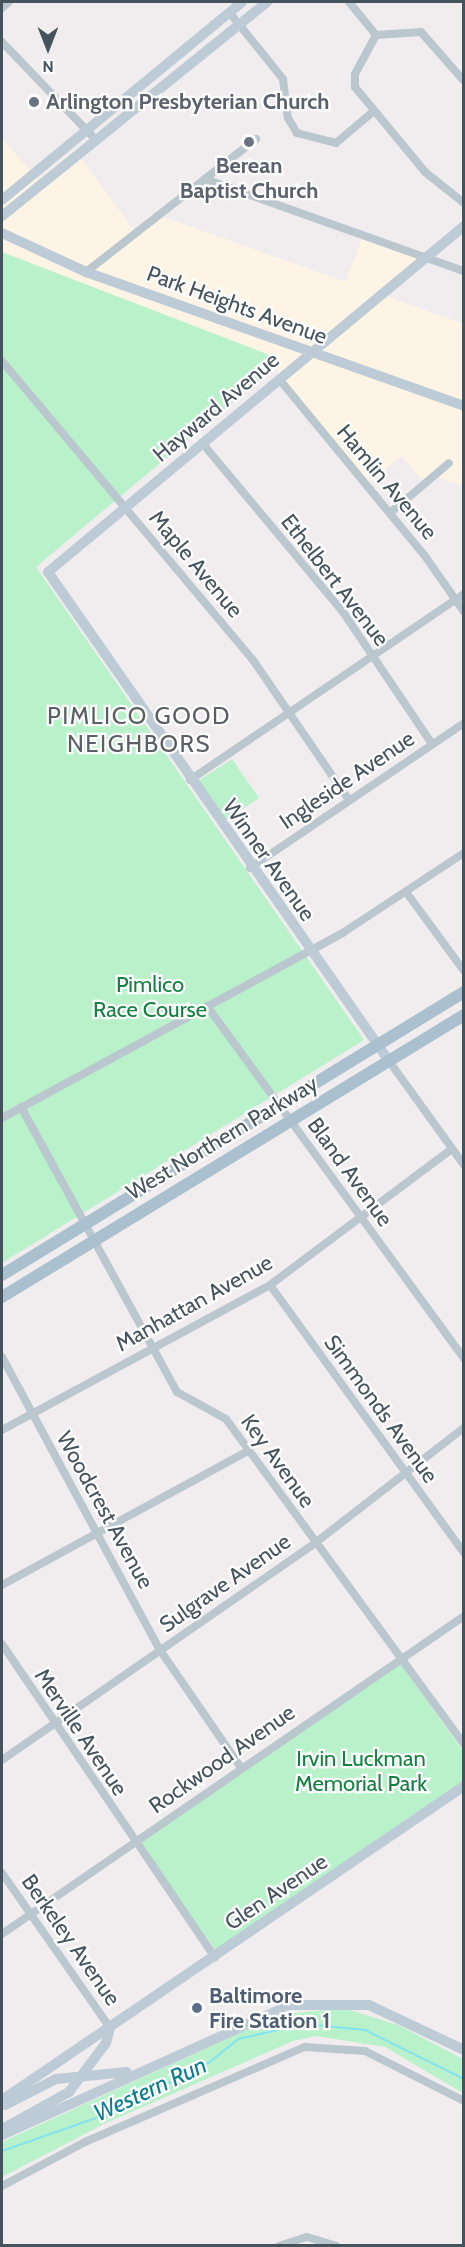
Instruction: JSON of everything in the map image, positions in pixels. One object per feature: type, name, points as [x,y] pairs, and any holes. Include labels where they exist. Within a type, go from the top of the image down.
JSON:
[{"type":"main road","name":"West Northern Parkway","points":[[2,1275],[464,992]]},
{"type":"main road","name":"West Northern Parkway","points":[[2,1298],[464,1014]]},
{"type":"street","points":[[2,8],[9,2]]},
{"type":"street","points":[[2,200],[242,2]]},
{"type":"street","points":[[2,216],[265,2]]},
{"type":"street","points":[[350,2],[376,35]]},
{"type":"street","points":[[229,12],[283,79],[288,118],[297,133],[336,143],[374,111]]},
{"type":"street","points":[[376,35],[422,32],[464,81]]},
{"type":"street","points":[[376,35],[354,81],[374,111],[425,172],[464,203]]},
{"type":"street","points":[[2,42],[97,141]]},
{"type":"street","points":[[86,272],[256,139]]},
{"type":"street","points":[[205,179],[464,271]]},
{"type":"street","name":"Hayward Avenue","points":[[48,572],[464,226]]},
{"type":"street","name":"Park Heights Avenue","points":[[2,233],[86,272],[464,406]]},
{"type":"street","name":"Maple Avenue","points":[[2,361],[253,660],[349,800]]},
{"type":"street","name":"Hamlin Avenue","points":[[279,379],[390,513],[464,612]]},
{"type":"street","name":"Ethelbert Avenue","points":[[203,444],[372,656],[432,744]]},
{"type":"street","points":[[390,513],[449,463]]},
{"type":"street","name":"Winner Avenue","points":[[48,572],[308,951],[464,1165]]},
{"type":"street","points":[[190,780],[464,594]]},
{"type":"street","name":"Ingleside Avenue","points":[[250,868],[464,723]]},
{"type":"street","points":[[2,1118],[308,951],[464,853]]},
{"type":"street","points":[[406,891],[464,971]]},
{"type":"street","name":"Bland Avenue","points":[[207,1006],[464,1359]]},
{"type":"street","name":"Key Avenue","points":[[21,1107],[180,1396],[222,1415],[464,1744]]},
{"type":"street","name":"Manhattan Avenue","points":[[2,1430],[270,1285],[452,1149]]},
{"type":"street","name":"Simmonds Avenue","points":[[270,1285],[464,1553]]},
{"type":"street","name":"Woodcrest Avenue","points":[[2,1357],[160,1650],[241,1768]]},
{"type":"street","name":"Sulgrave Avenue","points":[[2,1760],[315,1543],[464,1428]]},
{"type":"street","points":[[2,1585],[248,1450]]},
{"type":"street","name":"Rockwood Avenue","points":[[2,1934],[464,1616]]},
{"type":"street","name":"Merville Avenue","points":[[2,1644],[54,1724],[215,1957]]},
{"type":"street","name":"Glen Avenue","points":[[2,2100],[464,1786]]},
{"type":"street","name":"Berkeley Avenue","points":[[2,1873],[110,2028]]},
{"type":"street","points":[[2,2135],[139,2069],[272,2010],[307,2001],[369,2005],[464,2050]]},
{"type":"street","name":"Glen Avenue","points":[[2,2129],[60,2098],[83,2076],[110,2028]]},
{"type":"street","points":[[2,2186],[86,2142],[305,2047],[365,2051],[464,2101]]},
{"type":"street","points":[[2,2107],[47,2082],[139,2069]]},
{"type":"street","points":[[279,2246],[308,2237],[337,2246]]},
{"type":"shaded area","points":[[2,138],[38,180],[75,150],[135,232],[158,215],[346,282],[363,235],[422,258],[381,294],[463,324],[463,486],[435,476],[425,484],[402,456],[367,484],[280,379],[276,366],[2,252]]},
{"type":"green space","name":"Pimlico Race Course","points":[[2,252],[272,356],[276,366],[36,567],[364,1040],[2,1263]]},
{"type":"green space","points":[[232,759],[259,798],[225,821],[198,781]]},
{"type":"green space","name":"Irvin Luckman Memorial Park","points":[[400,1663],[463,1751],[463,1781],[216,1951],[140,1842]]},
{"type":"green space","points":[[343,2008],[398,2025],[463,2059],[463,2093],[385,2047],[316,2036],[293,2041],[104,2124],[2,2177],[2,2142],[255,2026],[287,2014]]},
{"type":"waterway","name":"Western Run","points":[[2,2151],[110,2113],[210,2062],[238,2039],[304,2024],[365,2030],[464,2079]]},
{"type":"place","name":"Arlington Presbyterian Church","points":[[34,102]]},
{"type":"place","name":"Berean Baptist Church","points":[[249,142]]},
{"type":"place","name":"Baltimore Fire Station 1","points":[[197,2008]]},
{"type":"district","name":"PIMLICO GOOD NEIGHBORS","points":[[139,730]]}]
